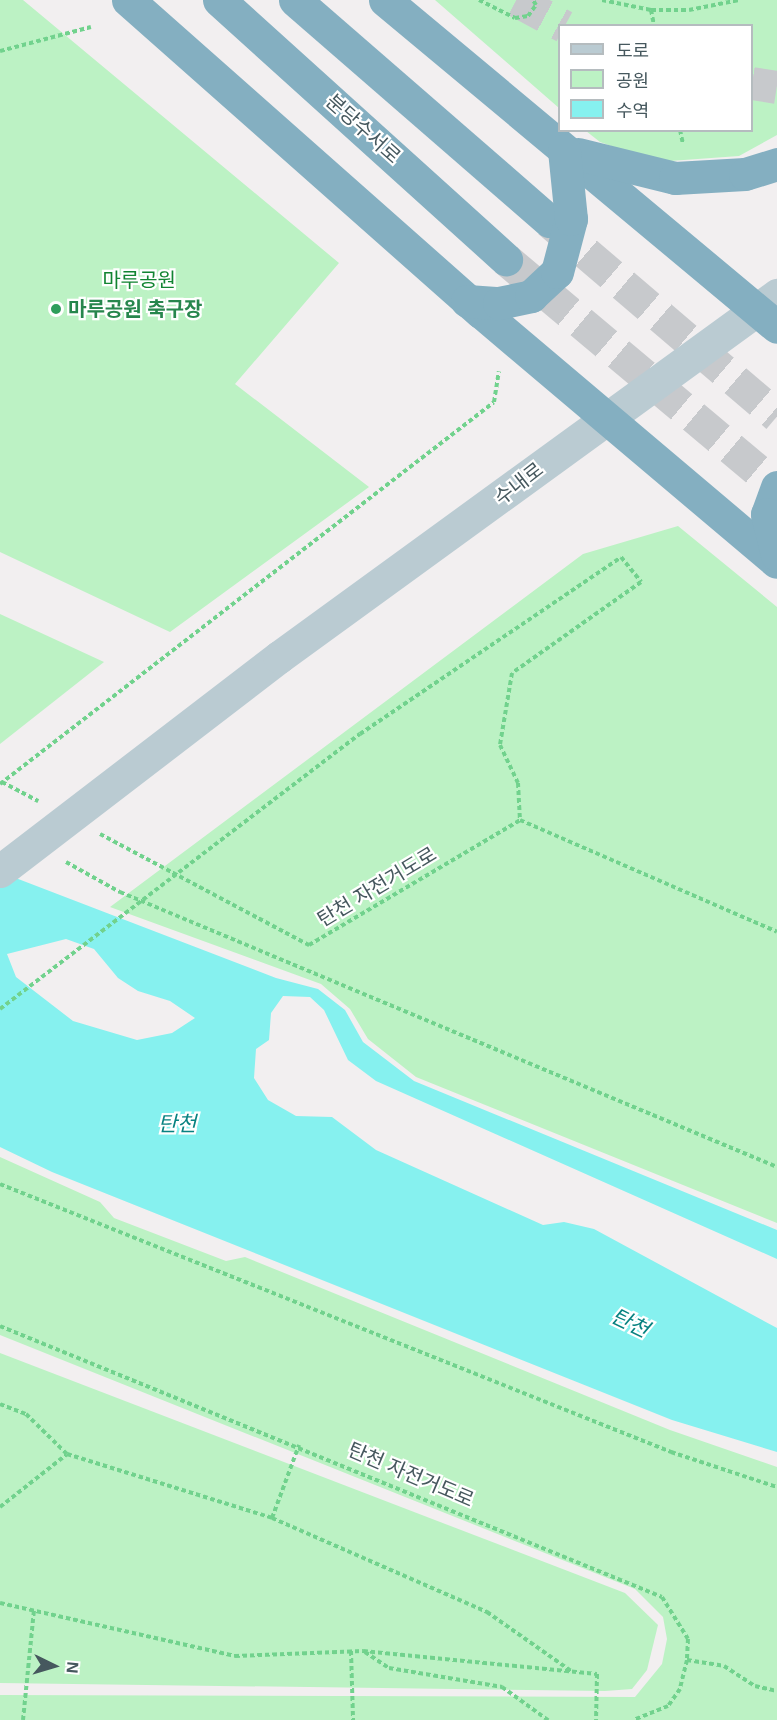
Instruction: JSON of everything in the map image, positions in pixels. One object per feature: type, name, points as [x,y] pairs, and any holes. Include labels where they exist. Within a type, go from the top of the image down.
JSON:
[{"type":"highway","points":[[128,0],[468,300],[777,561]]},
{"type":"highway","name":"분당수서로","points":[[219,0],[506,259]]},
{"type":"highway","points":[[295,0],[549,221]]},
{"type":"highway","points":[[385,0],[564,150],[771,310]]},
{"type":"highway","points":[[468,300],[499,303],[531,296],[557,272],[571,219],[564,150]]},
{"type":"highway","points":[[564,150],[675,178],[745,174],[777,164]]},
{"type":"highway","points":[[777,488],[767,514],[777,555]]},
{"type":"main road","name":"수내로","points":[[0,871],[279,657],[483,512],[605,417],[771,310]]},
{"type":"path","points":[[479,0],[515,18],[528,16],[536,5],[533,0]]},
{"type":"path","points":[[602,0],[651,10],[739,0]]},
{"type":"path","points":[[651,10],[654,24]]},
{"type":"path","points":[[0,51],[91,27]]},
{"type":"path","points":[[41,803],[0,783],[212,623],[494,402],[499,371]]},
{"type":"path","points":[[0,1009],[360,734],[621,557],[640,582],[512,673],[500,745],[518,783],[520,820],[777,932]]},
{"type":"path","name":"탄천 자전거도로","points":[[93,830],[309,945],[520,820]]},
{"type":"path","points":[[60,858],[120,892],[777,1167]]},
{"type":"path","points":[[0,1185],[672,1452],[777,1487]]},
{"type":"path","name":"탄천 자전거도로","points":[[0,1326],[299,1445],[662,1597],[688,1639],[687,1660],[680,1689],[668,1706],[634,1720]]},
{"type":"path","points":[[0,1404],[26,1414],[67,1454],[272,1518],[487,1612],[571,1671]]},
{"type":"path","points":[[272,1518],[299,1445]]},
{"type":"path","points":[[0,1507],[67,1454]]},
{"type":"path","points":[[0,1603],[235,1656],[363,1651],[597,1674],[596,1720]]},
{"type":"path","points":[[23,1720],[34,1610]]},
{"type":"path","points":[[351,1651],[353,1720]]},
{"type":"path","points":[[363,1651],[389,1668],[502,1687],[548,1720]]},
{"type":"path","points":[[687,1660],[724,1666],[756,1686],[777,1691]]},
{"type":"green space","name":"마루공원","points":[[0,0],[23,0],[339,263],[235,384],[369,487],[170,632],[0,552]]},
{"type":"green space","points":[[435,0],[777,0],[777,135],[739,156],[656,162],[600,142],[587,132],[753,132],[753,24],[558,24],[558,107]]},
{"type":"green space","points":[[678,526],[777,607],[777,1223],[416,1077],[368,1039],[350,1009],[321,984],[110,907],[583,554]]},
{"type":"green space","points":[[0,614],[104,662],[0,744]]},
{"type":"green space","points":[[0,1157],[100,1202],[114,1218],[226,1261],[245,1257],[670,1430],[777,1467],[777,1720],[0,1720],[0,1695],[635,1697],[662,1664],[667,1639],[663,1617],[635,1589],[0,1335]]},
{"type":"green space","points":[[0,1353],[625,1593],[658,1625],[647,1670],[632,1689],[605,1691],[0,1683]]},
{"type":"water","name":"탄천","points":[[0,872],[276,978],[318,989],[345,1010],[363,1042],[414,1081],[777,1230],[777,1259],[376,1081],[348,1060],[324,1010],[310,997],[283,996],[271,1013],[269,1040],[256,1049],[254,1078],[268,1100],[296,1116],[332,1117],[376,1150],[543,1225],[564,1222],[594,1229],[777,1328],[777,1452],[672,1420],[52,1172],[0,1147]],"holes":[[[66,939],[94,949],[118,978],[138,991],[170,1001],[195,1018],[172,1033],[137,1040],[73,1021],[16,977],[7,954]]]},
{"type":"tunnel","points":[[516,0],[560,24]]},
{"type":"tunnel","points":[[753,83],[777,87]]},
{"type":"tunnel","points":[[549,221],[777,416]]},
{"type":"tunnel","points":[[506,259],[777,486]]},
{"type":"place","name":"마루공원 축구장","points":[[56,309]]}]
